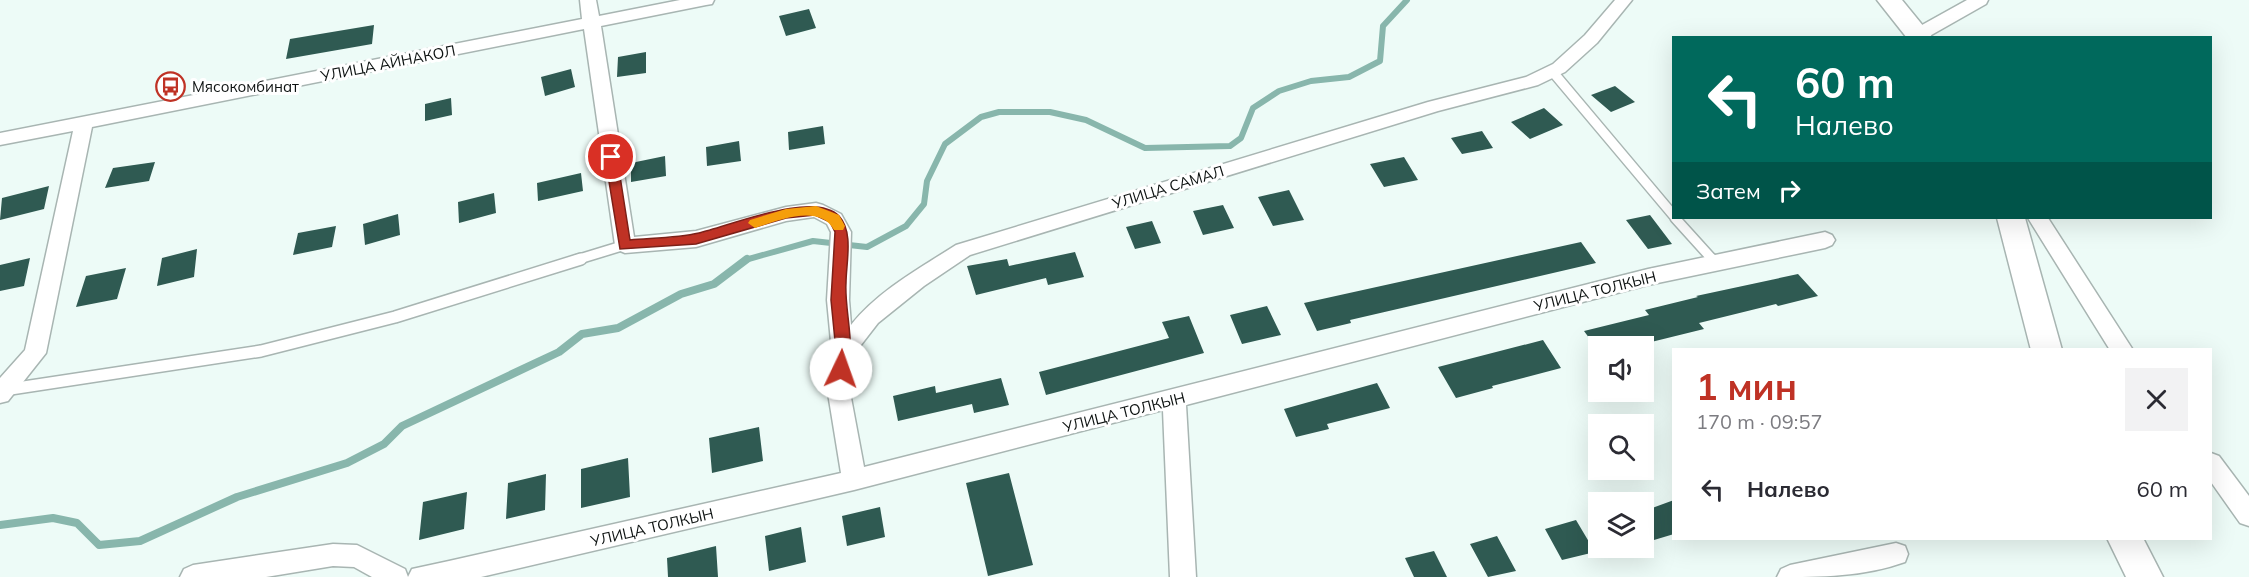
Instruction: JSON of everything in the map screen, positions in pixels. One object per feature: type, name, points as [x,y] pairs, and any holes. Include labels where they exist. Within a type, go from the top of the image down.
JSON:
[{"type":"main road","points":[[1889,0],[1920,36]]},
{"type":"main road","points":[[2011,219],[2046,348]]},
{"type":"main road","points":[[2125,540],[2145,577]]},
{"type":"street","points":[[588,0],[624,245],[696,239],[786,214],[816,210],[834,219],[841,232],[838,300],[843,351],[838,387],[855,480]]},
{"type":"street","name":"УЛИЦА АЙНАКОЛ","points":[[0,139],[706,0]]},
{"type":"street","name":"УЛИЦА САМАЛ","points":[[843,351],[870,317],[917,280],[963,250],[1434,106],[1532,81],[1552,71],[1592,39],[1624,0]]},
{"type":"street","points":[[1920,36],[1980,0]]},
{"type":"street","points":[[2,392],[35,353],[84,123]]},
{"type":"street","points":[[2039,219],[2121,348]]},
{"type":"street","name":"УЛИЦА ТОЛКЫН","points":[[421,577],[461,570],[855,480],[1637,280],[1825,240]]},
{"type":"street","points":[[1174,399],[1183,577]]},
{"type":"street","points":[[2212,464],[2242,498],[2249,515]]},
{"type":"street","points":[[1790,577],[1896,554]]},
{"type":"street","points":[[193,577],[333,555],[357,556],[385,574]]},
{"type":"lane","points":[[1552,71],[1672,213]]},
{"type":"lane","points":[[1677,219],[1715,263]]},
{"type":"lane","points":[[2,392],[261,351],[395,317],[624,245]]},
{"type":"building","points":[[809,9],[816,28],[786,36],[779,16]]},
{"type":"building","points":[[374,25],[372,44],[286,59],[290,39]]},
{"type":"building","points":[[646,52],[646,73],[617,77],[618,57]]},
{"type":"building","points":[[571,69],[575,87],[545,96],[541,77]]},
{"type":"building","points":[[1615,86],[1635,102],[1611,112],[1591,95]]},
{"type":"building","points":[[451,98],[452,115],[425,121],[425,104]]},
{"type":"building","points":[[1544,108],[1563,125],[1530,139],[1511,122]]},
{"type":"building","points":[[823,126],[825,144],[789,150],[788,132]]},
{"type":"building","points":[[1482,131],[1493,148],[1462,154],[1451,138]]},
{"type":"building","points":[[739,141],[741,161],[707,166],[706,147]]},
{"type":"building","points":[[665,156],[666,176],[631,182],[631,163]]},
{"type":"building","points":[[1404,157],[1418,180],[1384,187],[1370,164]]},
{"type":"building","points":[[155,162],[149,181],[105,188],[113,168]]},
{"type":"building","points":[[581,173],[583,191],[538,201],[537,183]]},
{"type":"building","points":[[49,186],[44,209],[0,220],[2,198]]},
{"type":"building","points":[[1289,190],[1304,220],[1273,226],[1258,197]]},
{"type":"building","points":[[494,193],[496,213],[459,223],[458,202]]},
{"type":"building","points":[[1223,205],[1234,228],[1203,235],[1193,211]]},
{"type":"building","points":[[398,214],[400,235],[365,245],[363,224]]},
{"type":"building","points":[[1650,215],[1672,244],[1648,249],[1626,220]]},
{"type":"building","points":[[1152,221],[1161,243],[1135,249],[1126,227]]},
{"type":"building","points":[[336,226],[332,247],[293,255],[298,233]]},
{"type":"building","points":[[1581,242],[1596,263],[1350,320],[1351,323],[1317,331],[1304,303]]},
{"type":"building","points":[[197,249],[194,277],[157,286],[162,258]]},
{"type":"building","points":[[1075,252],[1084,277],[1048,285],[1046,278],[976,295],[967,266],[1007,259],[1009,266]]},
{"type":"building","points":[[30,258],[24,286],[0,291],[0,265]]},
{"type":"building","points":[[126,268],[117,299],[76,307],[86,276]]},
{"type":"building","points":[[1798,274],[1818,296],[1699,323],[1704,329],[1654,341],[1654,336],[1588,336],[1584,331],[1649,315],[1645,310],[1698,297],[1696,296]]},
{"type":"building","points":[[1267,306],[1281,335],[1242,344],[1230,315]]},
{"type":"building","points":[[1189,316],[1204,353],[1046,395],[1039,372],[1169,338],[1162,322]]},
{"type":"building","points":[[1543,340],[1561,368],[1456,398],[1438,367]]},
{"type":"building","points":[[1001,378],[1009,405],[974,413],[972,404],[898,421],[893,396],[935,386],[936,393]]},
{"type":"building","points":[[1377,383],[1390,408],[1327,424],[1329,429],[1296,437],[1284,409]]},
{"type":"building","points":[[759,427],[763,461],[712,473],[709,438]]},
{"type":"building","points":[[628,458],[630,497],[581,508],[581,469]]},
{"type":"building","points":[[1009,473],[1033,565],[988,576],[966,483]]},
{"type":"building","points":[[546,474],[545,510],[506,519],[508,483]]},
{"type":"building","points":[[467,492],[464,529],[419,540],[423,502]]},
{"type":"building","points":[[1672,501],[1672,535],[1654,540],[1654,507]]},
{"type":"building","points":[[880,507],[885,537],[847,546],[842,516]]},
{"type":"building","points":[[1576,520],[1588,540],[1588,554],[1562,560],[1545,529]]},
{"type":"building","points":[[801,527],[806,562],[769,571],[765,536]]},
{"type":"building","points":[[1497,536],[1516,571],[1488,577],[1470,544]]},
{"type":"building","points":[[716,546],[718,577],[668,577],[667,558]]},
{"type":"building","points":[[1434,551],[1447,577],[1414,577],[1405,558]]},
{"type":"waterway","points":[[746,260],[813,241],[867,247],[906,226],[924,204],[927,181],[945,144],[981,117],[999,112],[1050,112],[1086,120],[1145,148],[1230,146],[1241,138],[1253,108],[1279,91],[1311,81],[1349,77],[1380,61],[1383,26],[1407,0]]},
{"type":"waterway","points":[[0,525],[53,518],[77,523],[99,545],[140,541],[237,497],[347,463],[384,444],[402,426],[559,352],[582,334],[618,328],[681,294],[714,284],[746,260]]},
{"type":"slow traffic","points":[[755,223],[786,214],[816,210],[834,219],[838,226]]},
{"type":"place","name":"Мясокомбинат","points":[[171,86]]},
{"type":"route","points":[[611,157],[624,245],[696,239],[786,214],[816,210],[834,219],[841,232],[842,246],[838,300],[843,351],[841,369]]}]
